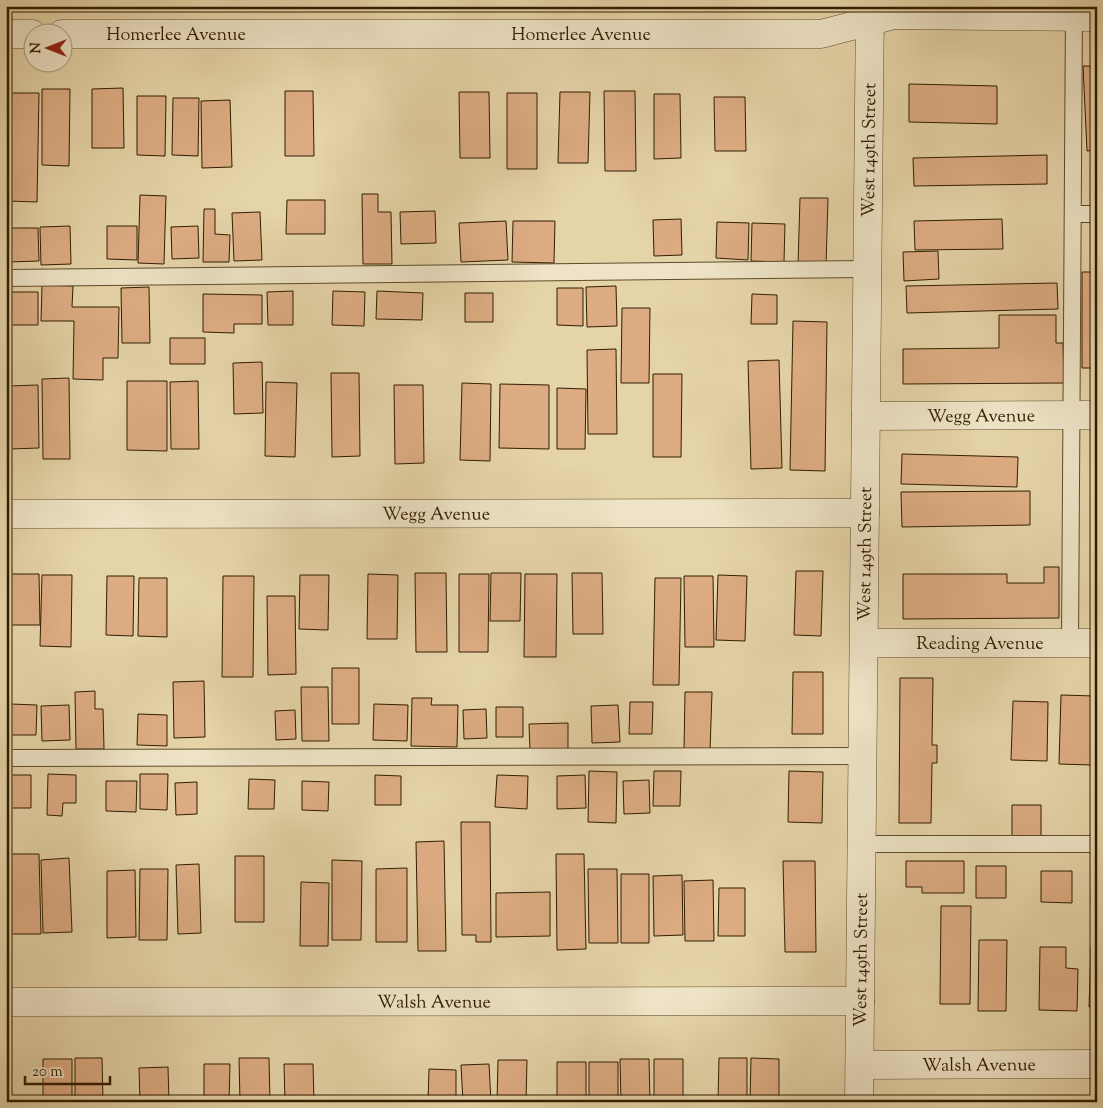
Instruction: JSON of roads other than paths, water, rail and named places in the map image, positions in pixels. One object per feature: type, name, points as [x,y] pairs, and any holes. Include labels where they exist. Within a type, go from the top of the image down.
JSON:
[{"type":"street","name":"Homerlee Avenue","points":[[72,34],[821,34],[870,14],[1082,13]]},
{"type":"street","name":"West 149th Street","points":[[859,1102],[870,14]]},
{"type":"street","points":[[6,34],[22,34]]},
{"type":"street","name":"Wegg Avenue","points":[[866,416],[1085,415]]},
{"type":"street","name":"Wegg Avenue","points":[[6,514],[865,513]]},
{"type":"street","name":"Reading Avenue","points":[[864,642],[1084,643]]},
{"type":"street","name":"Walsh Avenue","points":[[6,1002],[860,1001]]},
{"type":"street","name":"Walsh Avenue","points":[[860,1065],[1097,1064]]},
{"type":"lane","points":[[1082,13],[1073,214],[1085,415],[1084,643]]},
{"type":"lane","points":[[1073,214],[1097,214]]},
{"type":"lane","points":[[6,278],[867,269]]},
{"type":"lane","points":[[6,758],[863,756]]},
{"type":"lane","points":[[862,844],[1097,844]]}]
